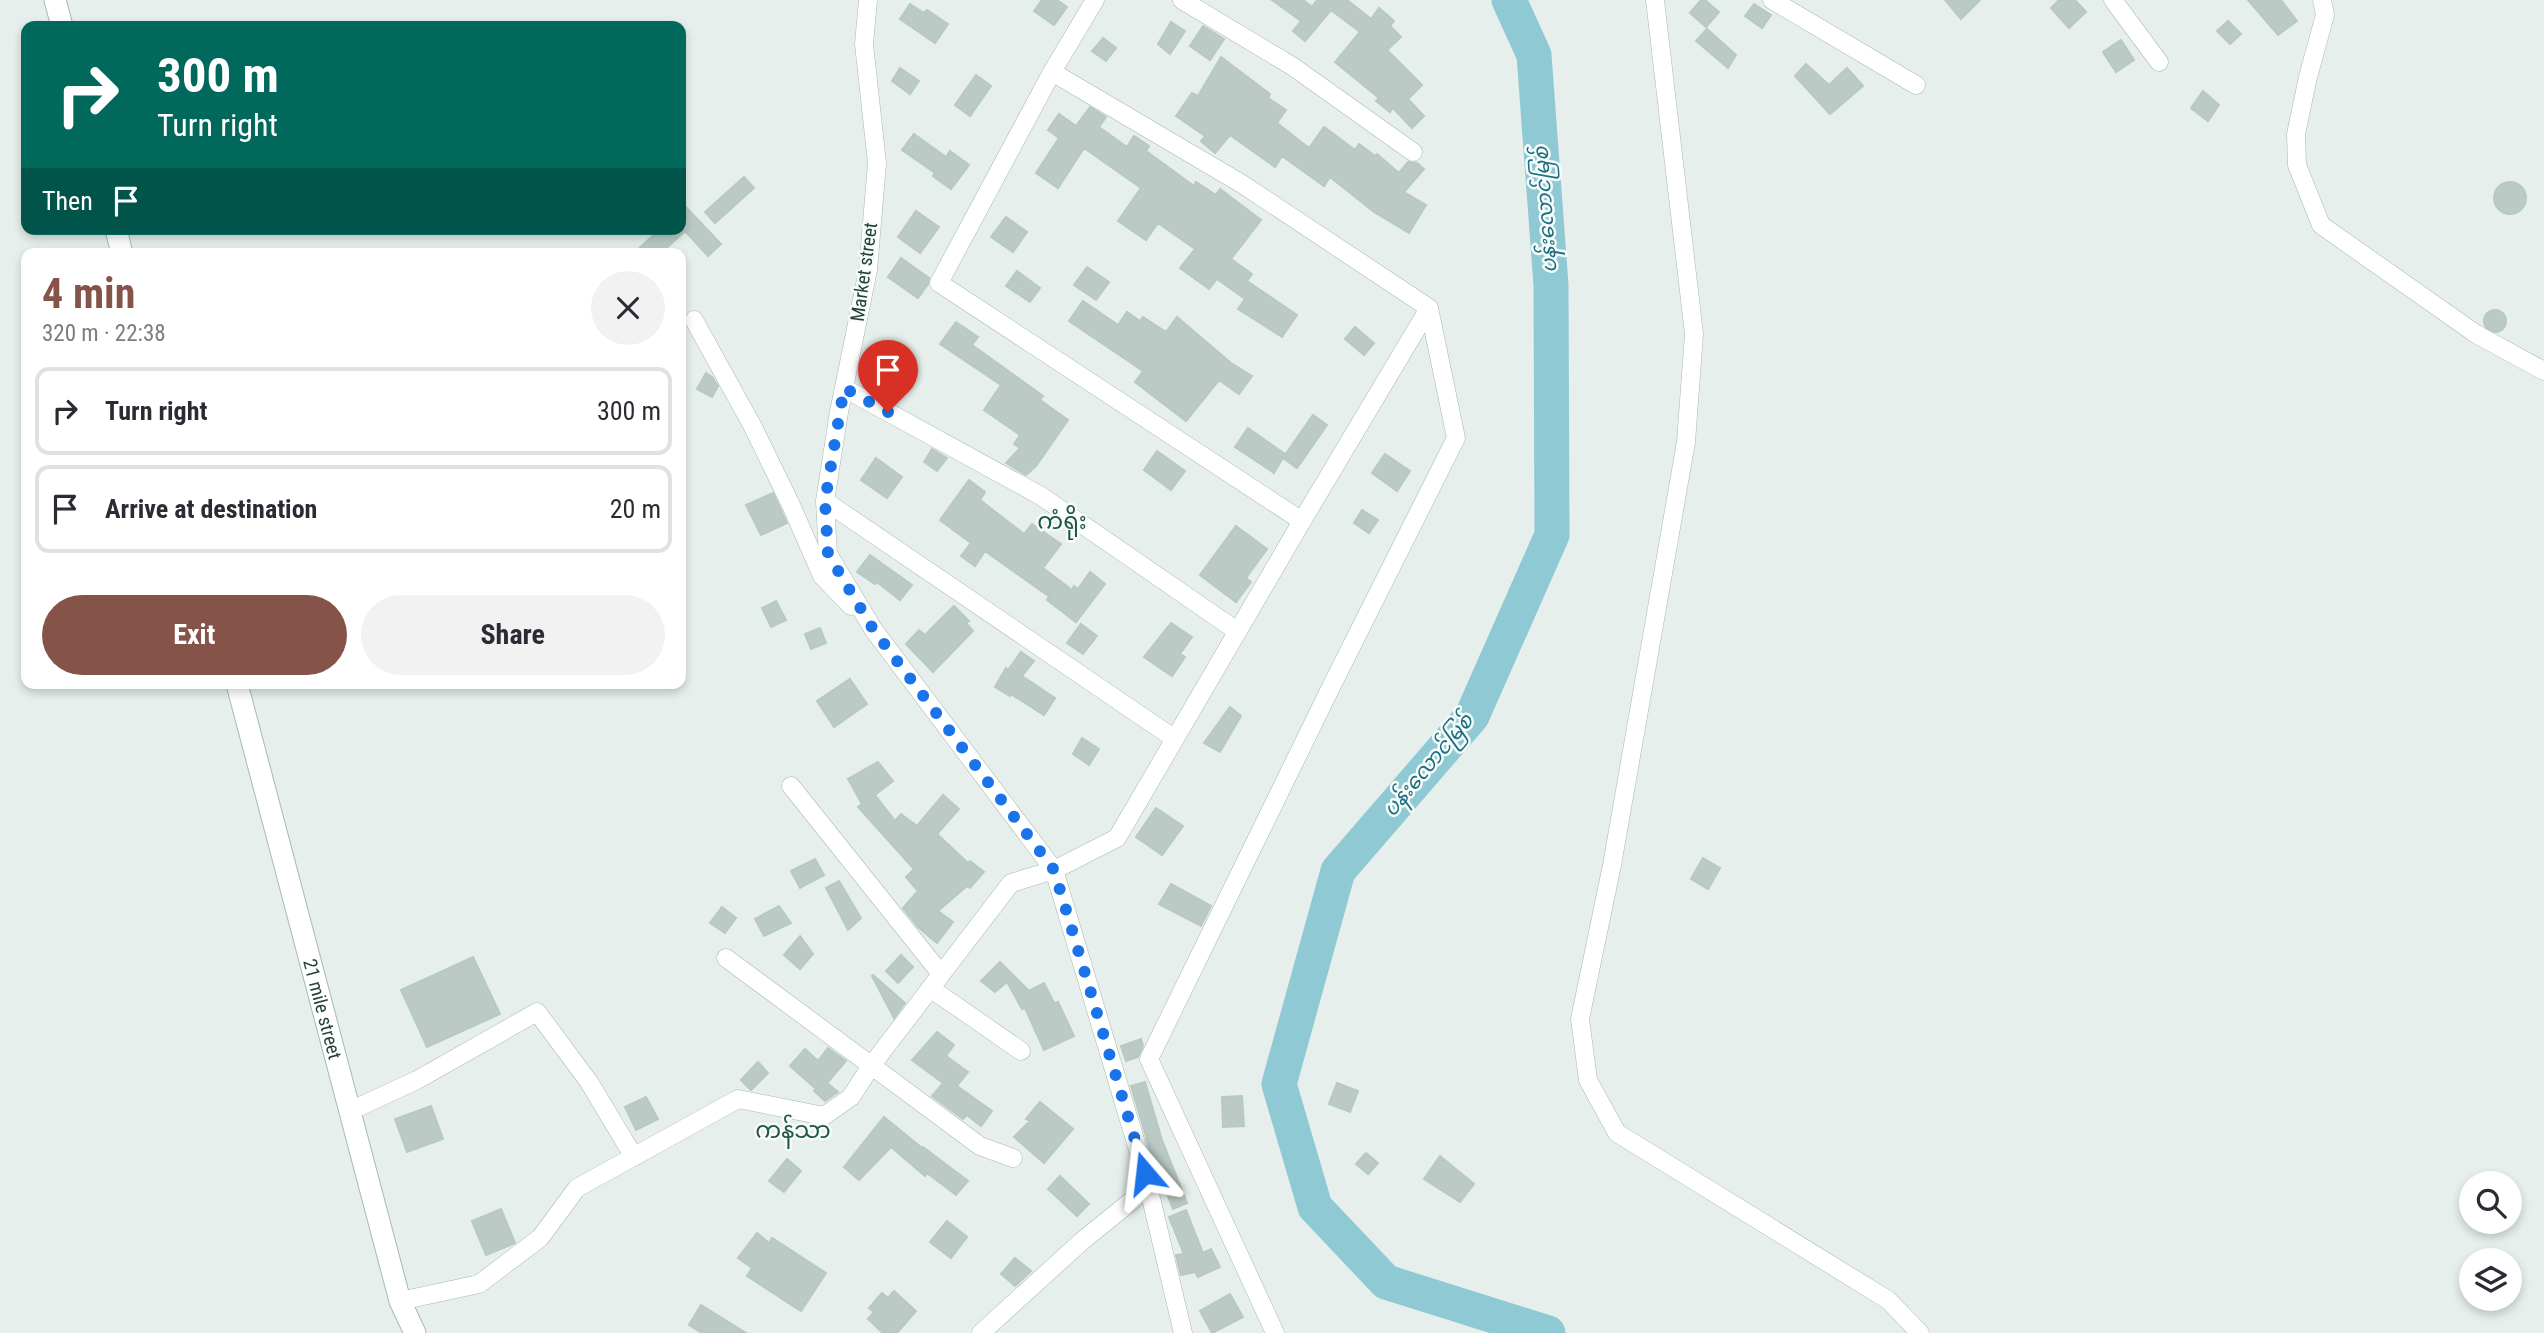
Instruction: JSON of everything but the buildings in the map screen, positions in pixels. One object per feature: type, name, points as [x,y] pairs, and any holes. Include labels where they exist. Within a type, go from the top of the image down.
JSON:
[{"type":"street","points":[[55,0],[61,21]]},
{"type":"street","name":"Market street","points":[[868,0],[864,44],[877,163],[868,270],[825,501],[828,554],[873,629],[1054,870],[1145,1173],[1183,1333]]},
{"type":"street","points":[[1095,0],[1052,72],[939,283],[1302,521]]},
{"type":"street","points":[[1182,0],[1292,65],[1413,152]]},
{"type":"street","points":[[1655,0],[1694,334],[1686,442],[1615,852],[1580,1019],[1588,1080],[1617,1133],[1888,1300],[1920,1333]]},
{"type":"street","points":[[1772,0],[1916,85]]},
{"type":"street","points":[[2113,0],[2159,62]]},
{"type":"street","points":[[2322,0],[2325,15],[2296,134],[2297,165],[2321,225],[2476,334],[2544,371]]},
{"type":"street","points":[[1052,72],[1242,184],[1429,308],[1455,439],[1149,1059],[1275,1333]]},
{"type":"street","points":[[400,1301],[479,1284],[540,1238],[577,1188],[737,1099],[824,1116],[851,1097],[871,1066],[1011,883],[1054,870],[1117,838],[1429,308]]},
{"type":"street","points":[[694,320],[753,427],[822,576],[873,629]]},
{"type":"street","points":[[844,388],[1041,496],[1237,631]]},
{"type":"street","points":[[825,501],[1175,739]]},
{"type":"street","name":"21 mile street","points":[[238,689],[400,1301],[415,1333]]},
{"type":"street","points":[[791,786],[936,981],[1021,1051]]},
{"type":"street","points":[[726,958],[980,1146],[1013,1158]]},
{"type":"street","points":[[350,1111],[418,1080],[537,1012],[589,1082],[634,1157]]},
{"type":"street","points":[[981,1333],[1082,1241],[1134,1199],[1145,1173]]},
{"type":"waterway","name":"ပန်းလောင်မြစ်","points":[[1509,0],[1534,55],[1551,285],[1552,535],[1472,716],[1338,871],[1279,1084],[1315,1207],[1386,1282],[1548,1333]]},
{"type":"district","name":"ကံရိုး","points":[[1062,521]]},
{"type":"district","name":"ကန်သာ","points":[[793,1130]]},
{"type":"route","points":[[888,412],[844,388],[825,501],[828,554],[873,629],[1054,870],[1145,1173]]}]
